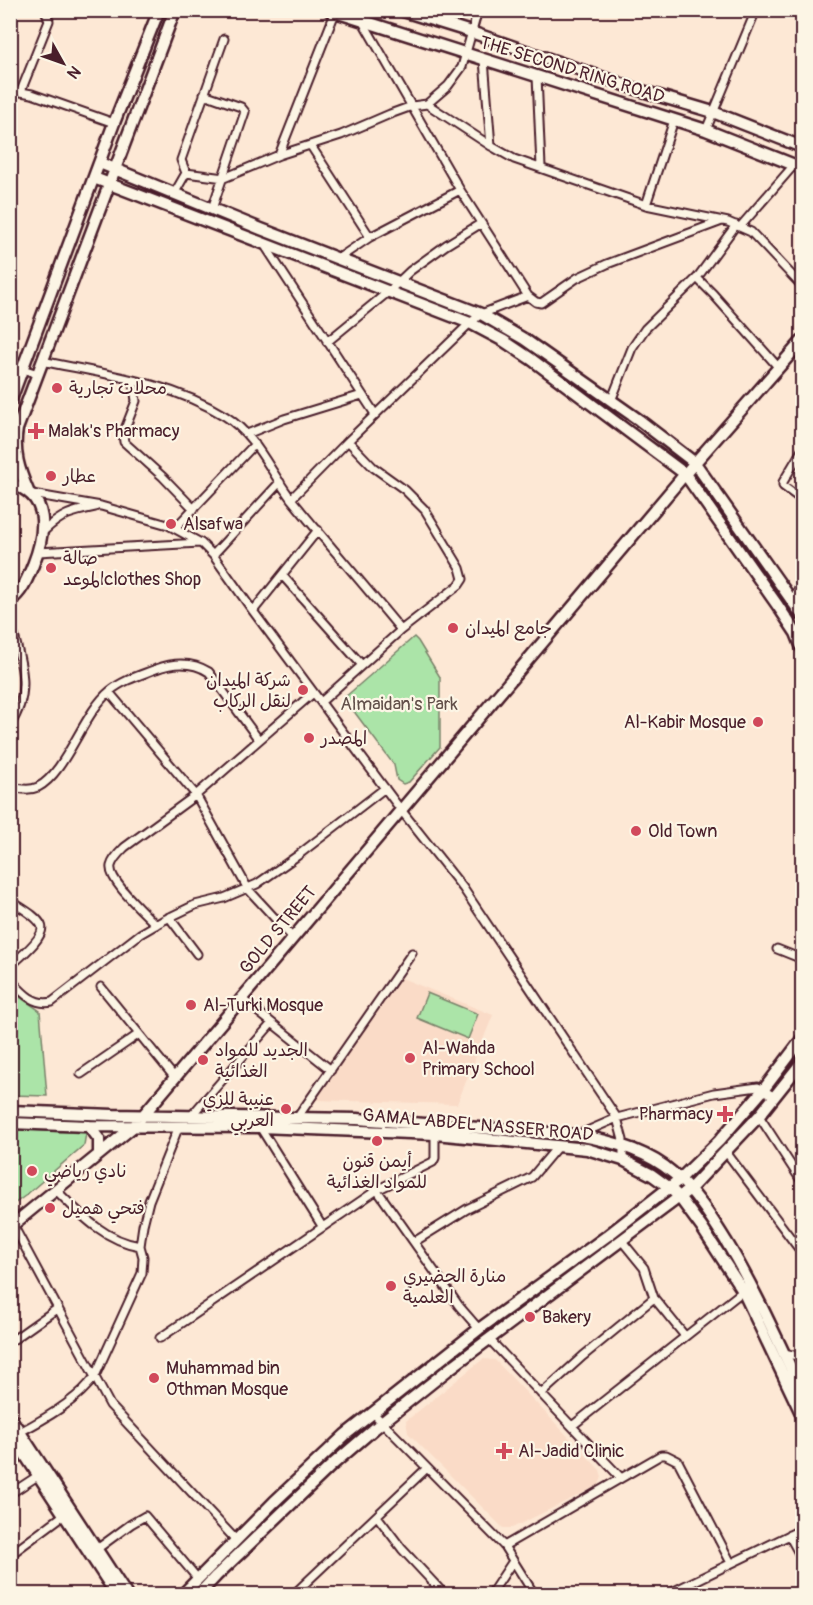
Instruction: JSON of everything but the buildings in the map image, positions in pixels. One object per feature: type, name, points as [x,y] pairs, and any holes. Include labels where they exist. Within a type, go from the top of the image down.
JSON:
[{"type":"main road","points":[[10,402],[114,123],[159,10]]},
{"type":"main road","points":[[10,601],[21,591],[26,582],[44,531],[39,509],[15,456],[14,444],[17,429],[175,10]]},
{"type":"main road","name":"THE SECOND RING ROAD","points":[[400,10],[639,90],[713,112],[802,147]]},
{"type":"main road","name":"THE SECOND RING ROAD","points":[[332,11],[706,130],[798,166]]},
{"type":"main road","points":[[100,163],[481,314],[524,339],[694,464],[802,615]]},
{"type":"main road","points":[[94,178],[470,324],[504,341],[685,474],[773,598],[796,633],[802,648]]},
{"type":"main road","name":"GOLD STREET","points":[[12,1226],[134,1126],[685,474],[801,346]]},
{"type":"main road","points":[[10,484],[30,492]]},
{"type":"main road","points":[[183,1594],[324,1454],[373,1413],[479,1329],[670,1188],[719,1141],[802,1040]]},
{"type":"main road","points":[[199,1594],[332,1465],[382,1423],[489,1339],[680,1198],[759,1116],[802,1062]]},
{"type":"main road","name":"GAMAL ABDEL NASSER ROAD","points":[[10,1111],[191,1117],[357,1119],[576,1135],[624,1146],[664,1166],[690,1189],[742,1268],[802,1392]]},
{"type":"main road","name":"GAMAL ABDEL NASSER ROAD","points":[[10,1123],[260,1127],[435,1134],[587,1149],[623,1160],[652,1175],[680,1198],[742,1291],[802,1415]]},
{"type":"main road","points":[[89,1126],[99,1139],[99,1155]]},
{"type":"main road","points":[[10,1416],[14,1434],[116,1594]]},
{"type":"main road","points":[[14,1434],[97,1549],[126,1594]]},
{"type":"street","points":[[21,91],[49,21],[45,10]]},
{"type":"street","points":[[186,173],[224,178],[279,155],[311,146],[412,106],[427,104],[456,76],[466,54],[478,10]]},
{"type":"street","points":[[706,130],[756,10]]},
{"type":"street","points":[[279,155],[332,11]]},
{"type":"street","points":[[363,22],[480,224],[528,296],[536,302],[541,303],[577,278],[607,264],[722,221]]},
{"type":"street","points":[[186,173],[181,160],[224,39]]},
{"type":"street","points":[[484,60],[491,146]]},
{"type":"street","points":[[537,76],[541,167]]},
{"type":"street","points":[[10,90],[21,91],[114,123]]},
{"type":"street","points":[[204,94],[241,107],[245,112],[212,209]]},
{"type":"street","points":[[427,104],[514,159],[646,204],[722,221],[751,232],[802,286]]},
{"type":"street","points":[[646,204],[674,120]]},
{"type":"street","points":[[311,146],[370,237]]},
{"type":"street","points":[[611,401],[632,348],[645,329],[697,278],[738,226],[798,166]]},
{"type":"street","points":[[174,194],[186,173]]},
{"type":"street","points":[[339,258],[370,237],[460,190]]},
{"type":"street","points":[[327,342],[446,245],[480,224]]},
{"type":"street","points":[[264,244],[375,414]]},
{"type":"street","points":[[697,278],[779,368]]},
{"type":"street","points":[[291,499],[375,414],[481,314],[528,296]]},
{"type":"street","points":[[42,362],[133,380],[183,395],[226,417],[247,434],[291,499],[401,630]]},
{"type":"street","points":[[10,365],[38,374]]},
{"type":"street","points":[[133,380],[136,401],[123,434],[124,442],[157,471],[194,509]]},
{"type":"street","points":[[247,434],[284,419],[362,395]]},
{"type":"street","points":[[321,702],[361,664],[459,585],[463,579],[463,574],[449,548],[425,510],[405,490],[373,467],[348,441]]},
{"type":"street","points":[[175,528],[255,444]]},
{"type":"street","points":[[802,450],[783,482],[783,486],[802,500]]},
{"type":"street","points":[[213,555],[280,482]]},
{"type":"street","points":[[30,492],[101,506],[175,528],[201,543],[213,555],[401,810],[463,888],[617,1118],[624,1146],[623,1160]]},
{"type":"street","points":[[44,531],[57,518],[69,512],[101,506]]},
{"type":"street","points":[[253,611],[318,530]]},
{"type":"street","points":[[38,552],[201,543]]},
{"type":"street","points":[[282,575],[361,664]]},
{"type":"street","points":[[793,601],[802,581]]},
{"type":"street","points":[[10,620],[23,676],[23,695],[20,710],[10,725]]},
{"type":"street","points":[[10,786],[30,789],[44,782],[62,760],[90,714],[109,692],[137,676],[161,667],[188,664],[209,672],[259,740]]},
{"type":"street","points":[[109,692],[196,795],[248,889],[293,938]]},
{"type":"street","points":[[156,925],[112,878],[111,867],[116,855],[196,795],[314,693]]},
{"type":"street","points":[[10,979],[31,999],[45,1004],[52,1002],[140,934],[169,917],[195,905],[248,889],[297,856],[385,788]]},
{"type":"street","points":[[10,900],[42,926],[42,931],[32,945],[10,966]]},
{"type":"street","points":[[169,917],[197,954]]},
{"type":"street","points":[[777,949],[802,959]]},
{"type":"street","points":[[297,1118],[412,952]]},
{"type":"street","points":[[100,987],[175,1078]]},
{"type":"street","points":[[242,999],[332,1070]]},
{"type":"street","points":[[191,1117],[272,1023]]},
{"type":"street","points":[[81,1074],[139,1034]]},
{"type":"street","points":[[576,1135],[617,1118],[714,1094],[751,1087],[764,1089],[775,1097]]},
{"type":"street","points":[[759,1116],[802,1182]]},
{"type":"street","points":[[14,1434],[50,1415],[89,1385],[95,1376],[142,1273],[143,1257],[140,1246],[149,1201],[179,1126]]},
{"type":"street","points":[[260,1127],[322,1226]]},
{"type":"street","points":[[160,1338],[377,1190],[435,1160],[435,1134]]},
{"type":"street","points":[[414,1242],[467,1209],[532,1177],[558,1146]]},
{"type":"street","points":[[726,1152],[802,1253]]},
{"type":"street","points":[[56,1190],[87,1220],[107,1235],[119,1242],[140,1246]]},
{"type":"street","points":[[377,1190],[459,1306],[479,1329]]},
{"type":"street","points":[[12,1226],[103,1394],[118,1416],[169,1466],[180,1481],[236,1540]]},
{"type":"street","points":[[622,1241],[644,1268],[654,1298],[685,1336]]},
{"type":"street","points":[[572,1426],[742,1291]]},
{"type":"street","points":[[541,1394],[654,1298]]},
{"type":"street","points":[[10,1342],[58,1308]]},
{"type":"street","points":[[489,1339],[621,1478]]},
{"type":"street","points":[[772,1351],[802,1357]]},
{"type":"street","points":[[373,1413],[504,1546],[534,1594]]},
{"type":"street","points":[[504,1546],[661,1455],[675,1458],[731,1563]]},
{"type":"street","points":[[294,1594],[427,1468]]},
{"type":"street","points":[[10,1494],[39,1475]]},
{"type":"street","points":[[10,1555],[65,1514]]},
{"type":"street","points":[[97,1549],[145,1516],[198,1579]]},
{"type":"street","points":[[377,1516],[402,1549],[444,1594]]},
{"type":"street","points":[[668,1594],[802,1528]]},
{"type":"street","points":[[789,1535],[802,1559]]},
{"type":"street","points":[[491,1594],[513,1560]]},
{"type":"shaded area","name":"Al-Wahda Primary School","points":[[399,977],[493,1015],[457,1104],[314,1100]]},
{"type":"shaded area","name":"Al-Jadid Clinic","points":[[483,1359],[495,1360],[600,1470],[602,1477],[599,1485],[512,1528],[503,1528],[408,1433],[406,1421]]},
{"type":"green space","name":"Almaidan's Park","points":[[414,637],[440,677],[440,747],[409,782],[403,784],[397,780],[394,765],[344,698]]},
{"type":"green space","points":[[11,991],[40,1011],[47,1096],[11,1095]]},
{"type":"green space","points":[[427,993],[478,1014],[468,1039],[417,1018]]},
{"type":"green space","name":"نادي رياضي","points":[[11,1129],[86,1133],[84,1145],[11,1206]]},
{"type":"place","name":"محلات تجارية","points":[[57,388]]},
{"type":"place","name":"Malak's Pharmacy","points":[[36,431]]},
{"type":"place","name":"عطار","points":[[51,476]]},
{"type":"place","name":"Alsafwa","points":[[171,524]]},
{"type":"place","name":"صالة الموعدclothes Shop","points":[[51,568]]},
{"type":"place","name":"جامع الميدان","points":[[453,628]]},
{"type":"place","name":"شركة الميدان لنقل الركاب","points":[[303,690]]},
{"type":"place","name":"Al-Kabir Mosque","points":[[758,722]]},
{"type":"place","name":"المصدر","points":[[309,738]]},
{"type":"place","name":"Old Town","points":[[636,831]]},
{"type":"place","name":"Al-Turki Mosque","points":[[191,1005]]},
{"type":"place","name":"Al-Wahda Primary School","points":[[410,1058]]},
{"type":"place","name":"الجديد للمواد الغذائية","points":[[203,1060]]},
{"type":"place","name":"عنيبة للزي العربي","points":[[286,1109]]},
{"type":"place","name":"Pharmacy","points":[[725,1114]]},
{"type":"place","name":"أيمن قنون للمواد الغذائية","points":[[377,1141]]},
{"type":"place","name":"نادي رياضي","points":[[32,1171]]},
{"type":"place","name":"فتحي هميل","points":[[50,1208]]},
{"type":"place","name":"منارة الحضيري العلمية","points":[[391,1286]]},
{"type":"place","name":"Bakery","points":[[530,1317]]},
{"type":"place","name":"Muhammad bin Othman Mosque","points":[[154,1378]]},
{"type":"place","name":"Al-Jadid Clinic","points":[[504,1451]]}]
